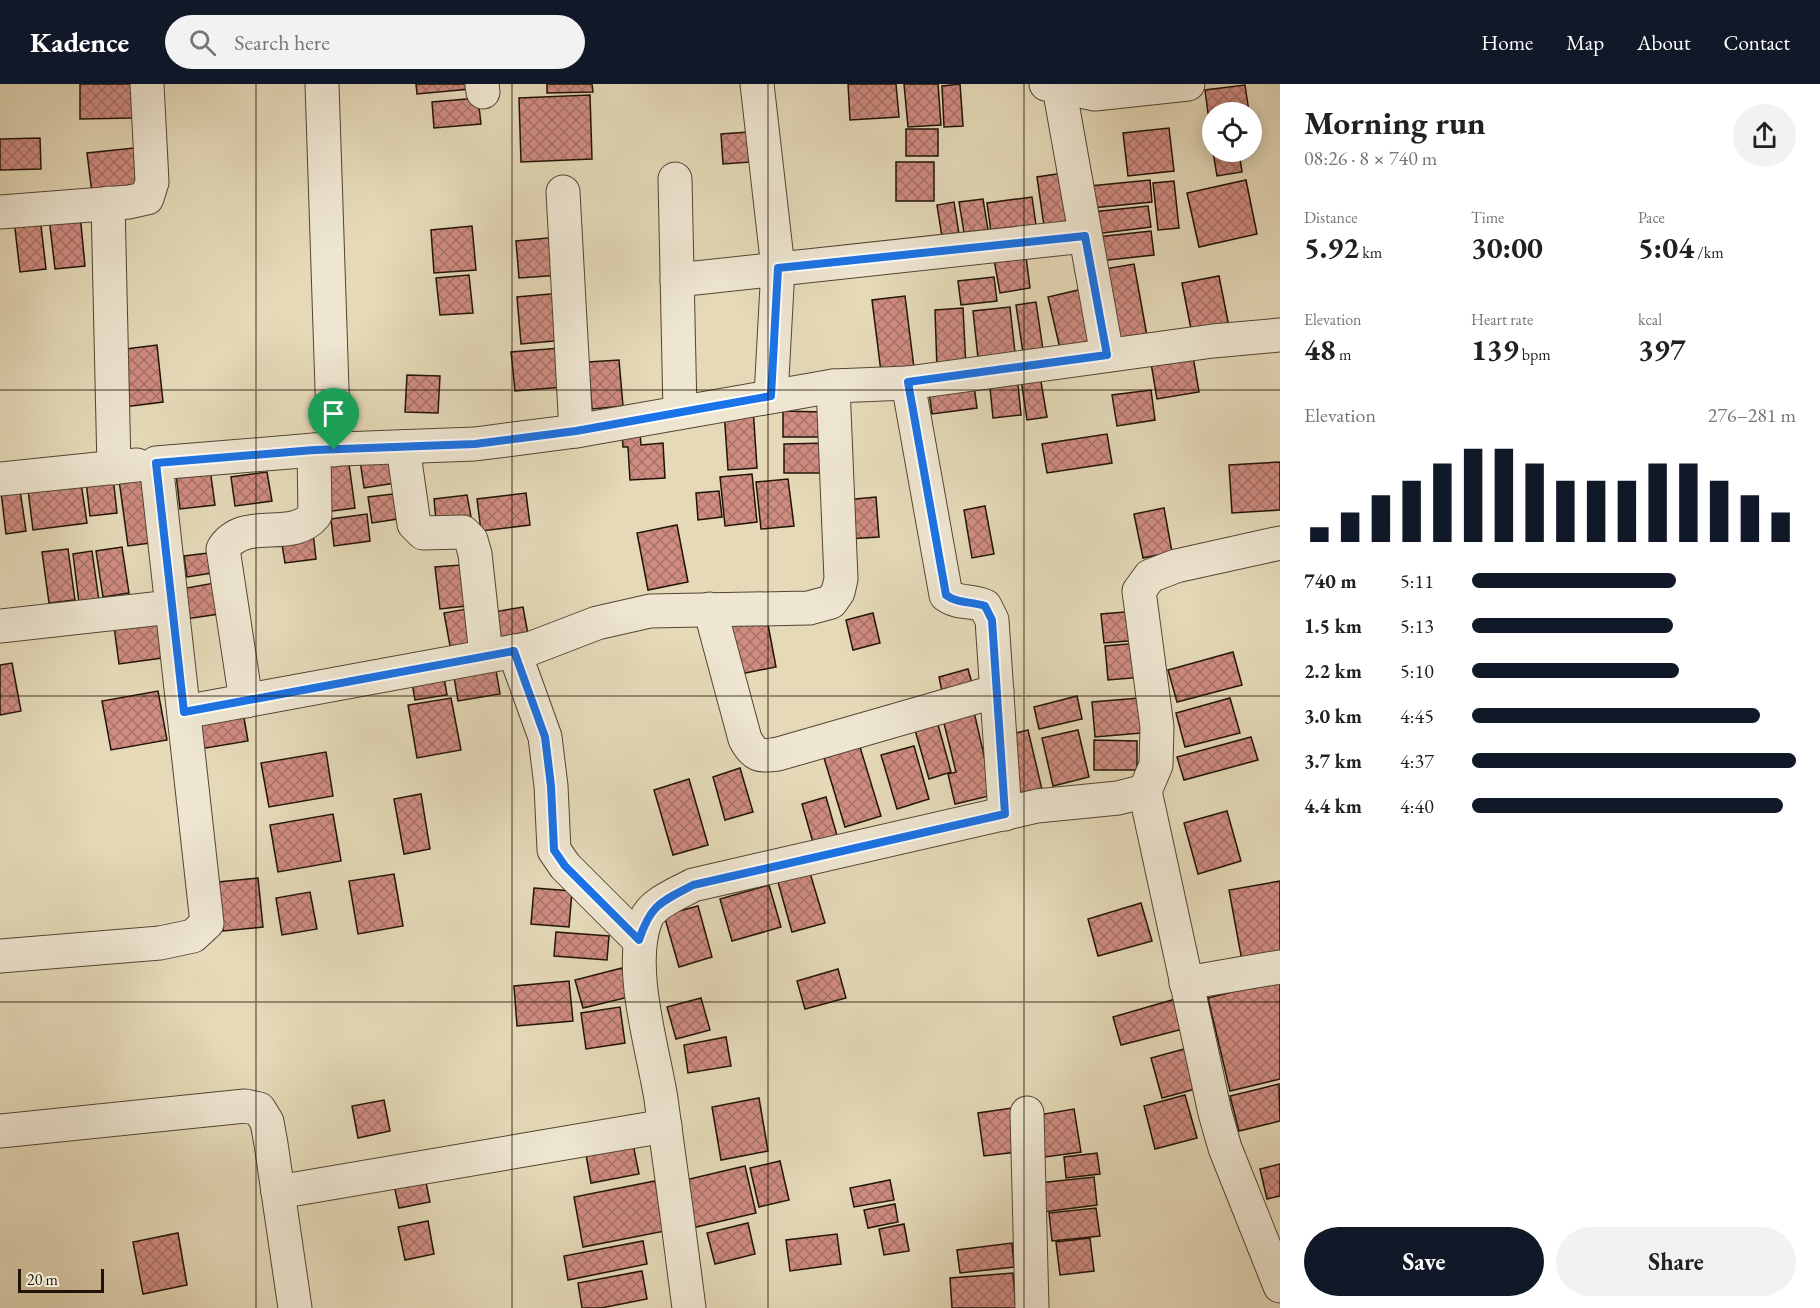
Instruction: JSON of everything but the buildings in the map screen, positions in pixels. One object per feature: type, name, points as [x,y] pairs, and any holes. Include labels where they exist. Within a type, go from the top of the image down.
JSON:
[{"type":"street","points":[[0,212],[108,204],[147,198],[152,182],[147,84]]},
{"type":"street","points":[[246,700],[223,549],[229,538],[244,532],[300,528],[309,524],[315,515],[324,450],[321,84]]},
{"type":"street","points":[[757,84],[778,268],[771,396]]},
{"type":"street","points":[[1107,355],[1085,236],[1052,86],[1095,94],[1113,94],[1188,84]]},
{"type":"street","points":[[675,179],[680,412]]},
{"type":"street","points":[[563,192],[576,431]]},
{"type":"street","points":[[108,204],[114,468]]},
{"type":"street","points":[[677,280],[1085,236]]},
{"type":"street","points":[[0,479],[156,463],[324,450],[475,444],[576,431],[833,386],[908,382],[1107,355],[1280,335]]},
{"type":"street","points":[[908,382],[946,595],[956,602],[975,602],[985,606],[992,620],[1005,814]]},
{"type":"street","points":[[184,712],[532,648],[597,623],[634,615],[673,609],[809,608],[831,602],[838,592],[841,579],[833,386]]},
{"type":"street","points":[[403,447],[414,525],[423,533],[464,532],[471,540],[500,653],[545,737],[551,786],[554,850],[565,866],[639,940]]},
{"type":"street","points":[[0,956],[160,943],[193,936],[207,923],[156,463]]},
{"type":"street","points":[[1280,543],[1176,566],[1150,576],[1139,591],[1157,727],[1156,765],[1145,790],[1186,983],[1226,1148],[1280,1286]]},
{"type":"street","points":[[0,626],[171,607]]},
{"type":"street","points":[[710,609],[745,740],[751,751],[761,757],[996,691]]},
{"type":"street","points":[[690,1308],[665,1126],[639,968],[639,940],[647,916],[666,900],[693,885],[1037,806],[1118,798],[1145,790]]},
{"type":"street","points":[[1186,983],[1280,967]]},
{"type":"street","points":[[0,1131],[245,1106],[259,1109],[267,1122],[295,1308]]},
{"type":"street","points":[[1027,1113],[1032,1308]]},
{"type":"street","points":[[278,1192],[665,1126]]},
{"type":"route","points":[[1085,236],[1107,355],[908,382],[942,583],[946,595],[956,602],[975,602],[985,606],[992,620],[1005,814],[693,885],[666,900],[647,916],[639,940],[565,866],[554,850],[551,832],[551,786],[545,737],[514,651],[504,651],[184,712],[156,463],[334,450],[475,444],[519,439],[771,396],[778,268],[1085,236]]}]
